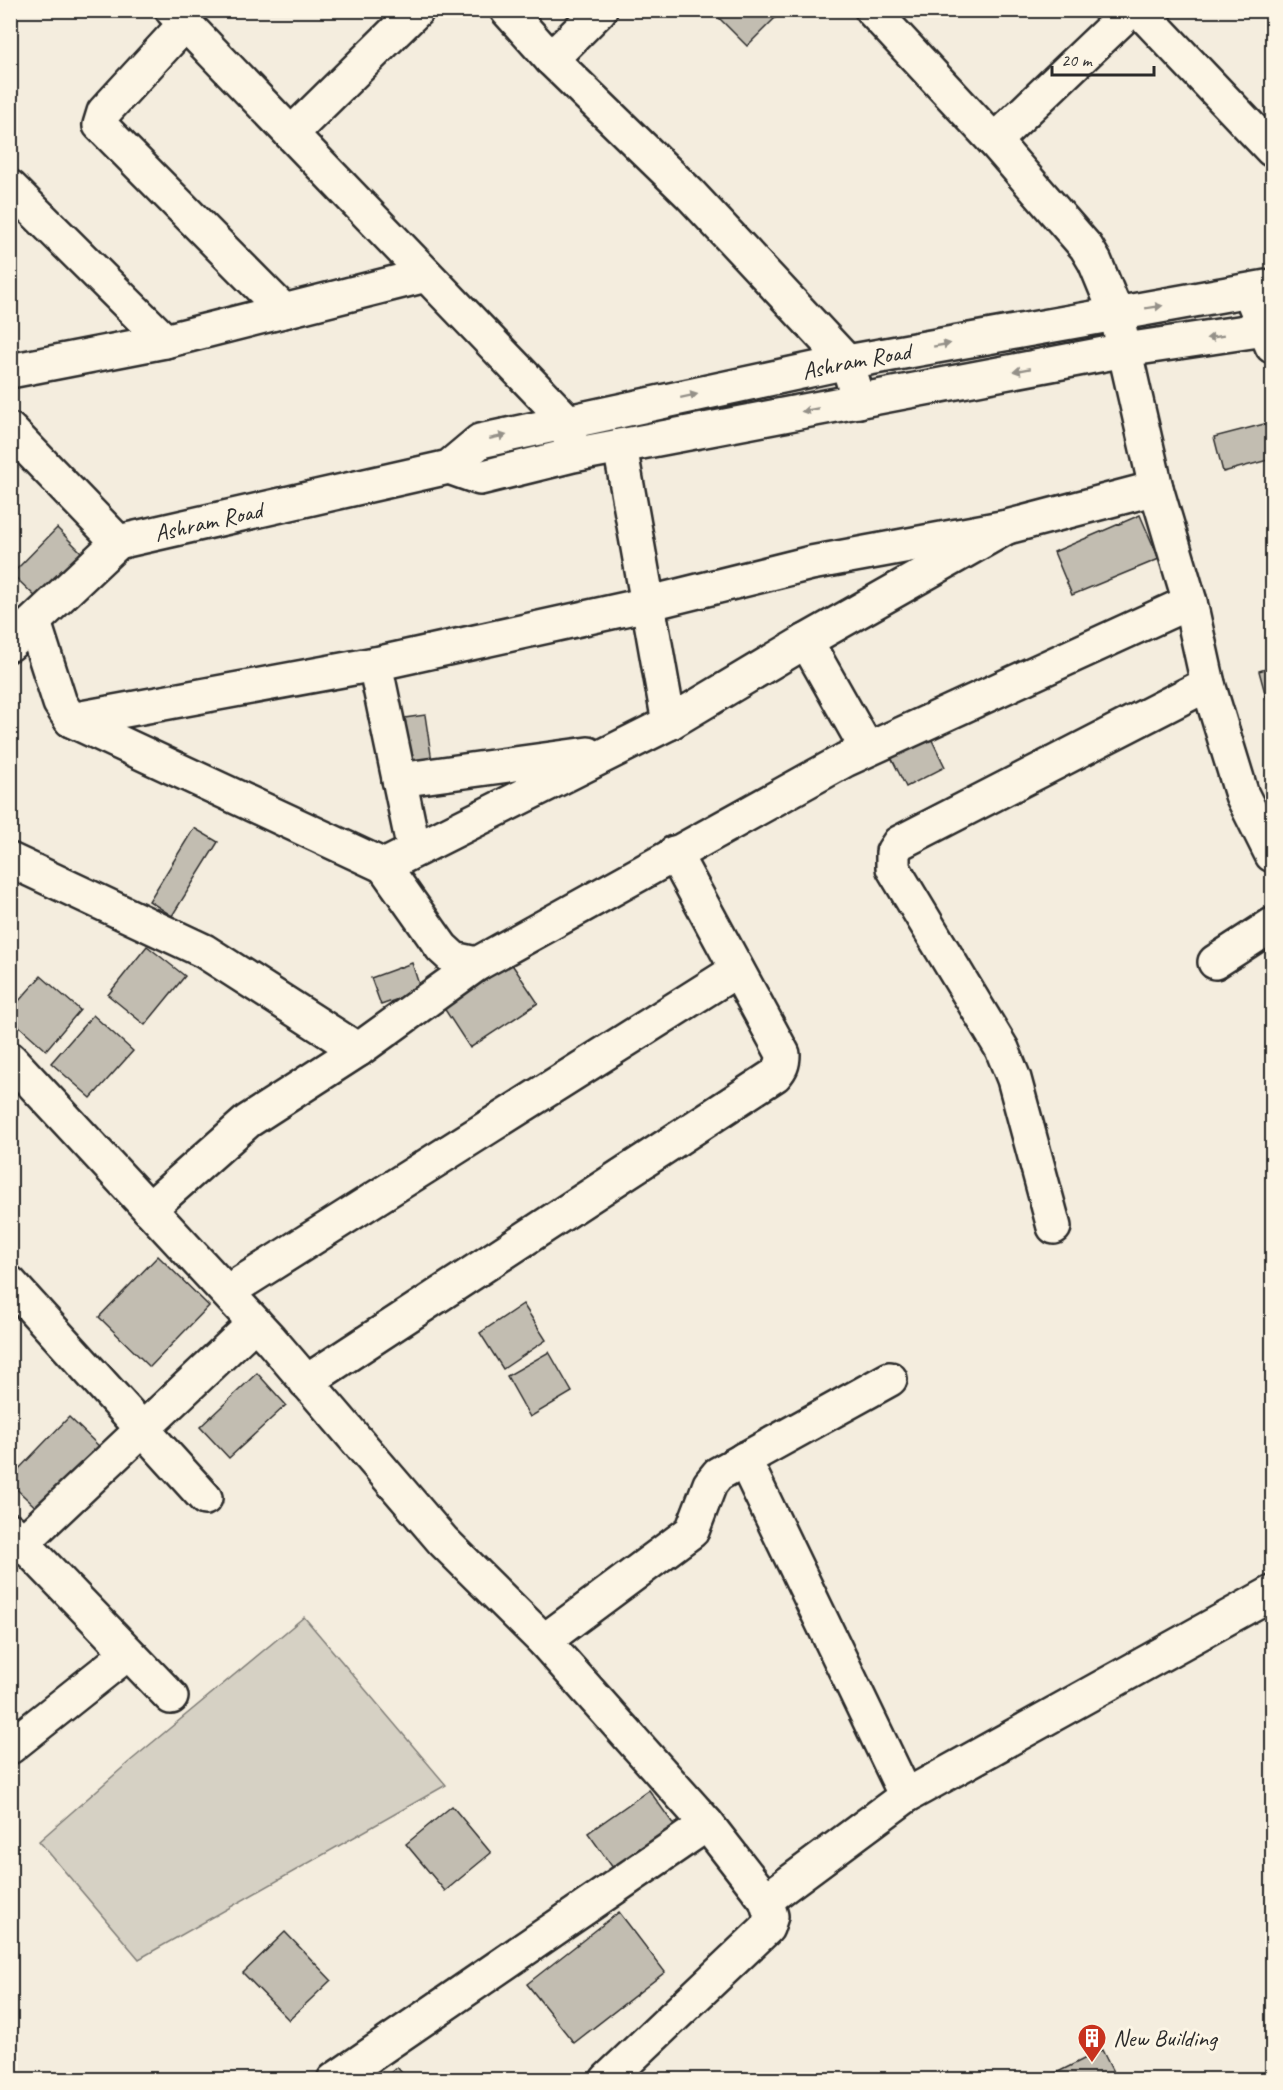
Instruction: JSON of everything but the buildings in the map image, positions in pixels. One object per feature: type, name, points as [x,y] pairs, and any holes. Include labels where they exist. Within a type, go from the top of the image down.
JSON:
[{"type":"street","points":[[291,134],[417,10]]},
{"type":"street","points":[[507,10],[551,59],[690,194],[847,363],[859,401]]},
{"type":"street","points":[[551,59],[600,10]]},
{"type":"street","points":[[872,10],[994,141],[1086,247],[1095,262],[1116,313],[1156,488],[1190,602],[1208,684],[1242,795],[1272,855]]},
{"type":"street","points":[[994,141],[1131,10]]},
{"type":"street","points":[[1139,10],[1272,150]]},
{"type":"street","points":[[284,311],[100,125],[104,112],[179,17],[568,422],[573,455]]},
{"type":"street","points":[[10,187],[165,341]]},
{"type":"street","points":[[10,371],[165,341],[426,275]]},
{"type":"street","points":[[1261,289],[1270,334]]},
{"type":"street","name":"Ashram Road","points":[[118,543],[449,466],[480,441],[847,363],[1116,313],[1261,289]]},
{"type":"street","name":"Ashram Road","points":[[449,466],[480,478],[573,455],[1125,350],[1270,334]]},
{"type":"street","points":[[10,430],[118,543],[10,644]]},
{"type":"street","points":[[620,446],[669,723]]},
{"type":"street","points":[[71,720],[375,664],[648,604],[811,563],[1007,527],[1156,488]]},
{"type":"street","points":[[384,866],[669,723],[806,641],[1007,527]]},
{"type":"street","points":[[149,1209],[248,1121],[358,1050],[477,964],[674,853],[867,749],[1190,602]]},
{"type":"street","points":[[34,622],[60,703],[71,720],[384,866],[442,948],[454,959],[477,964]]},
{"type":"street","points":[[806,641],[867,749]]},
{"type":"street","points":[[375,664],[414,850]]},
{"type":"street","points":[[1054,1227],[1014,1079],[1002,1049],[893,868],[893,852],[899,843],[1208,684]]},
{"type":"street","points":[[399,780],[614,751]]},
{"type":"street","points":[[306,1382],[775,1075],[783,1063],[783,1054],[674,853]]},
{"type":"street","points":[[10,860],[204,951],[358,1050]]},
{"type":"street","points":[[1215,962],[1272,925]]},
{"type":"street","points":[[228,1292],[737,970]]},
{"type":"street","points":[[10,1059],[228,1292],[443,1540],[544,1641],[706,1824],[766,1900],[771,1916],[768,1928],[607,2079]]},
{"type":"street","points":[[10,1283],[205,1498]]},
{"type":"street","points":[[171,1697],[16,1537],[142,1430],[255,1323]]},
{"type":"street","points":[[544,1641],[692,1531],[714,1479],[744,1459],[890,1379]]},
{"type":"street","points":[[744,1459],[906,1796]]},
{"type":"street","points":[[766,1900],[906,1796],[1272,1593]]},
{"type":"street","points":[[10,1747],[128,1653]]},
{"type":"street","points":[[334,2079],[706,1824]]},
{"type":"shaded area","points":[[304,1617],[446,1785],[139,1959],[39,1841],[129,1762]]},
{"type":"place","name":"New Building","points":[[1092,2064]]}]
